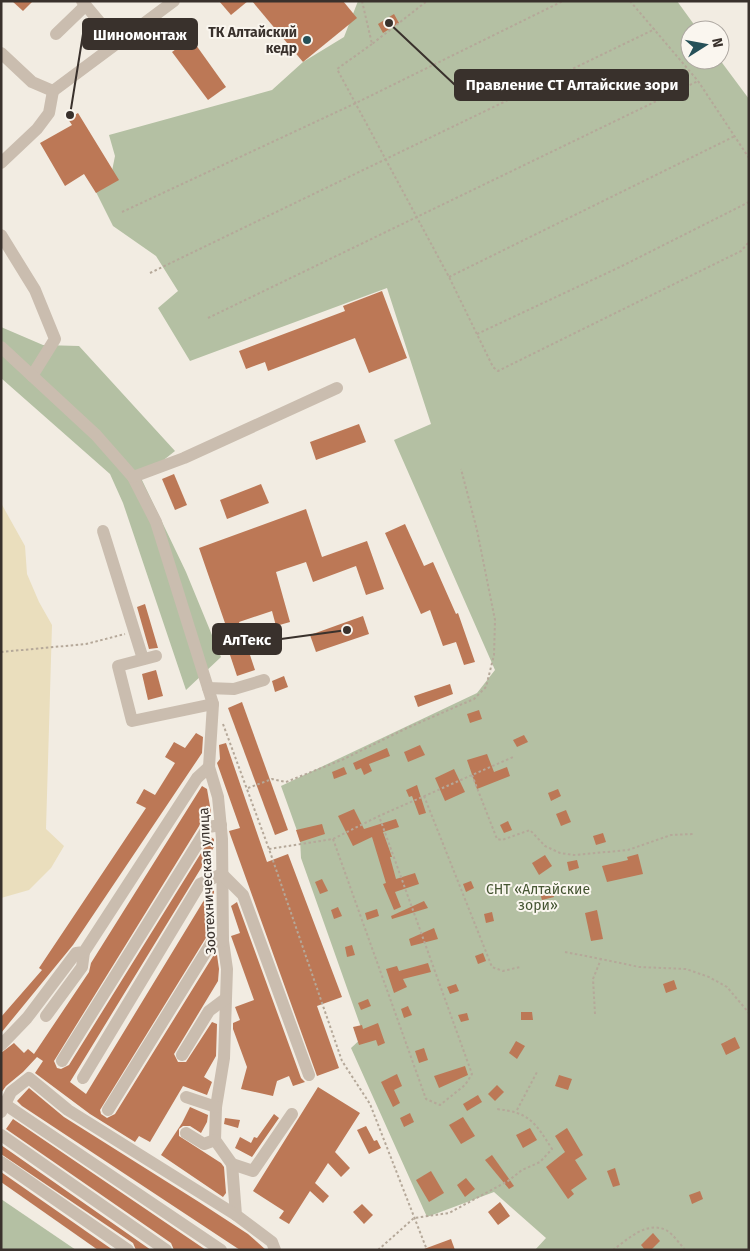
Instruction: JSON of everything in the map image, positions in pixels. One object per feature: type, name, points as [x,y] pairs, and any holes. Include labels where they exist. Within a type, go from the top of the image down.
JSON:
[{"type":"street","points":[[1,163],[37,129],[49,113],[53,91],[174,1]]},
{"type":"street","points":[[56,34],[84,4],[118,44]]},
{"type":"street","points":[[1,53],[32,82],[53,91]]},
{"type":"street","points":[[1,235],[35,290],[55,339],[32,376]]},
{"type":"street","name":"Зоотехническая улица","points":[[1,347],[96,435],[133,478],[156,522],[214,704],[209,767],[218,797],[221,825],[224,907],[223,941],[227,969],[224,1058],[216,1107],[216,1140]]},
{"type":"street","points":[[133,478],[184,458],[337,388]]},
{"type":"street","points":[[103,531],[143,659]]},
{"type":"street","points":[[156,656],[118,666],[132,721],[214,704]]},
{"type":"street","points":[[208,688],[234,689],[264,680]]},
{"type":"street","points":[[46,1016],[82,967],[84,952],[197,778],[209,767]]},
{"type":"street","points":[[62,1061],[208,827],[221,825]]},
{"type":"street","points":[[82,1078],[200,884],[222,874],[243,895],[309,1075]]},
{"type":"street","points":[[108,1110],[212,942],[223,941]]},
{"type":"street","points":[[1,1045],[27,1018],[76,953],[84,952]]},
{"type":"street","points":[[182,1055],[209,1011],[225,999]]},
{"type":"street","points":[[221,1250],[4,1109],[11,1092],[28,1078],[68,1110],[236,1215],[272,1242],[275,1250]]},
{"type":"street","points":[[186,1096],[216,1107]]},
{"type":"street","points":[[232,1164],[253,1171],[292,1114]]},
{"type":"street","points":[[186,1133],[204,1144],[216,1140],[232,1164],[236,1215]]},
{"type":"street","points":[[1,1135],[166,1250]]},
{"type":"street","points":[[1,1162],[128,1250]]},
{"type":"path","points":[[362,1],[372,44]]},
{"type":"path","points":[[427,1],[337,69],[448,277],[493,366],[498,371],[741,251],[749,242]]},
{"type":"path","points":[[122,212],[356,103],[563,1]]},
{"type":"path","points":[[630,1],[698,81],[749,158]]},
{"type":"path","points":[[150,273],[655,29]]},
{"type":"path","points":[[208,318],[698,81]]},
{"type":"path","points":[[448,277],[735,136]]},
{"type":"path","points":[[477,334],[622,266],[749,202]]},
{"type":"path","points":[[248,788],[272,779],[286,782],[344,760],[405,729],[474,699],[486,687],[494,655],[494,620],[477,530],[461,469]]},
{"type":"path","points":[[1,652],[86,644],[113,636]]},
{"type":"path","points":[[214,704],[248,788],[342,1061],[370,1104],[427,1250]]},
{"type":"path","points":[[269,849],[333,839],[378,816],[513,757]]},
{"type":"path","points":[[472,775],[497,839],[502,840],[530,830],[545,846],[560,853],[574,855],[628,850],[672,835],[693,834]]},
{"type":"path","points":[[424,796],[492,967],[503,971],[520,967]]},
{"type":"path","points":[[333,839],[426,1099],[440,1105],[464,1085],[472,1074],[378,816]]},
{"type":"path","points":[[565,952],[639,968],[686,969],[708,977],[727,987],[749,1013]]},
{"type":"path","points":[[595,1014],[594,980],[601,959]]},
{"type":"path","points":[[516,1111],[537,1072]]},
{"type":"path","points":[[378,1250],[414,1218],[448,1213],[508,1181],[522,1170],[540,1162],[552,1150],[541,1132],[527,1118],[516,1111],[496,1110]]},
{"type":"path","points":[[613,1250],[639,1230],[652,1228],[666,1230],[685,1250]]},
{"type":"green space","name":"СНТ «Алтайские зори»","points":[[358,1],[677,1],[691,20],[680,20],[680,70],[727,70],[749,99],[749,1250],[535,1250],[546,1238],[494,1192],[427,1217],[351,1048],[364,1036],[301,858],[300,839],[281,786],[477,693],[495,670],[394,440],[431,424],[387,288],[190,361],[158,308],[178,291],[156,256],[113,226],[89,178],[112,171],[115,156],[109,135],[272,90],[303,62],[344,37]]},
{"type":"green space","points":[[1,327],[43,345],[79,346],[175,451],[141,478],[186,572],[221,657],[186,690],[123,503],[110,474],[1,378]]},
{"type":"green space","points":[[1,1199],[76,1250],[1,1250]]},
{"type":"sand","points":[[1,503],[25,546],[27,574],[39,602],[52,625],[46,829],[64,846],[51,868],[29,890],[1,898]]},
{"type":"building","points":[[12,1],[33,1],[23,11]]},
{"type":"building","name":"ТК Алтайский кедр","points":[[219,1],[248,1],[231,15]]},
{"type":"building","name":"ТК Алтайский кедр","points":[[252,1],[343,1],[357,18],[303,62]]},
{"type":"building","points":[[394,14],[399,23],[383,33],[378,24]]},
{"type":"building","points":[[191,38],[226,87],[208,100],[172,52]]},
{"type":"building","points":[[78,113],[119,180],[96,193],[84,174],[65,186],[40,143],[72,125],[68,119]]},
{"type":"building","points":[[382,291],[407,358],[369,373],[355,338],[268,371],[265,362],[246,369],[239,351],[345,311],[343,306]]},
{"type":"building","points":[[359,424],[366,442],[316,460],[310,442]]},
{"type":"building","points":[[174,474],[187,505],[175,510],[162,479]]},
{"type":"building","points":[[261,484],[269,503],[227,519],[220,500]]},
{"type":"building","points":[[306,509],[322,557],[367,541],[384,589],[366,595],[356,566],[313,582],[306,562],[276,572],[290,622],[276,626],[272,611],[239,622],[255,670],[237,676],[221,628],[226,626],[199,548]]},
{"type":"building","points":[[405,524],[424,566],[433,562],[456,614],[458,613],[475,662],[464,665],[456,642],[443,646],[430,610],[421,614],[385,533]]},
{"type":"building","points":[[145,604],[158,648],[149,649],[137,607]]},
{"type":"building","points":[[363,616],[369,634],[316,652],[310,635]]},
{"type":"building","points":[[156,670],[163,696],[148,700],[142,674]]},
{"type":"building","points":[[284,676],[288,687],[275,692],[272,681]]},
{"type":"building","points":[[450,684],[453,694],[418,707],[414,696]]},
{"type":"building","points":[[242,702],[288,830],[275,835],[228,708]]},
{"type":"building","points":[[479,710],[482,719],[470,723],[467,714]]},
{"type":"building","points":[[196,733],[203,737],[202,753],[73,945],[1,1033],[1,1017],[42,970],[39,968],[146,808],[136,803],[144,789],[155,795],[175,763],[165,757],[174,742],[185,748]]},
{"type":"building","points":[[524,735],[528,742],[517,747],[513,740]]},
{"type":"building","points":[[226,743],[267,862],[288,854],[342,997],[317,1006],[339,1068],[317,1076],[229,831],[240,828],[217,763],[220,759],[219,745]]},
{"type":"building","points":[[420,745],[425,755],[408,762],[404,752]]},
{"type":"building","points":[[387,748],[390,756],[369,764],[372,771],[364,775],[361,768],[356,770],[353,763]]},
{"type":"building","points":[[487,754],[494,772],[507,767],[510,776],[477,789],[467,760]]},
{"type":"building","points":[[344,767],[347,774],[334,779],[332,772]]},
{"type":"building","points":[[454,769],[465,792],[445,801],[435,778]]},
{"type":"building","points":[[417,785],[426,813],[419,815],[412,796],[409,797],[406,790]]},
{"type":"building","points":[[202,786],[207,789],[211,812],[201,823],[54,1061],[57,1068],[61,1069],[69,1065],[211,837],[214,839],[214,847],[70,1082],[86,1094],[212,887],[214,889],[214,903],[209,911],[215,909],[215,923],[100,1110],[101,1114],[107,1118],[115,1114],[215,953],[219,969],[218,981],[174,1054],[178,1062],[186,1062],[212,1022],[217,1024],[216,1056],[204,1077],[212,1082],[207,1095],[183,1086],[150,1142],[139,1136],[135,1142],[90,1114],[35,1073],[43,1061],[37,1057],[1,1093],[1,1053],[14,1043],[24,1053],[28,1049],[34,1054],[89,972],[91,963]]},
{"type":"building","points":[[558,789],[561,796],[551,801],[548,793]]},
{"type":"building","points":[[354,809],[364,829],[396,819],[399,827],[383,832],[392,857],[390,857],[396,879],[415,873],[419,884],[395,892],[401,907],[394,910],[383,884],[386,883],[372,837],[353,846],[338,816]]},
{"type":"building","points":[[566,810],[571,822],[561,826],[556,814]]},
{"type":"building","points":[[508,821],[512,830],[504,833],[500,825]]},
{"type":"building","points":[[322,824],[325,834],[300,842],[296,830]]},
{"type":"building","points":[[603,833],[606,842],[596,845],[593,836]]},
{"type":"building","points":[[638,854],[643,874],[607,882],[602,866],[628,860],[627,857]]},
{"type":"building","points":[[545,855],[552,866],[539,875],[532,863]]},
{"type":"building","points":[[577,860],[579,868],[569,871],[567,862]]},
{"type":"building","points":[[322,879],[328,891],[320,894],[315,882]]},
{"type":"building","points":[[471,881],[474,888],[466,892],[463,884]]},
{"type":"building","points":[[552,887],[554,897],[542,900],[539,890]]},
{"type":"building","points":[[424,901],[428,908],[392,919],[391,916]]},
{"type":"building","points":[[237,902],[301,1078],[305,1082],[293,1086],[289,1076],[277,1081],[273,1096],[241,1089],[247,1067],[233,1029],[233,1023],[240,1020],[235,1007],[254,1000],[231,936],[240,933],[231,906]]},
{"type":"building","points":[[338,907],[342,916],[334,919],[331,910]]},
{"type":"building","points":[[377,909],[379,916],[367,920],[365,913]]},
{"type":"building","points":[[597,910],[603,939],[591,941],[585,913]]},
{"type":"building","points":[[492,912],[494,921],[486,923],[484,914]]},
{"type":"building","points":[[434,928],[438,939],[411,946],[409,939]]},
{"type":"building","points":[[352,945],[355,955],[347,957],[345,947]]},
{"type":"building","points":[[483,953],[486,961],[478,964],[475,956]]},
{"type":"building","points":[[428,963],[431,972],[403,979],[407,987],[394,993],[386,969],[397,966],[399,971]]},
{"type":"building","points":[[674,980],[677,989],[666,993],[663,984]]},
{"type":"building","points":[[456,984],[459,991],[450,994],[447,987]]},
{"type":"building","points":[[368,999],[371,1006],[361,1010],[358,1003]]},
{"type":"building","points":[[408,1006],[412,1015],[404,1018],[401,1009]]},
{"type":"building","points":[[521,1012],[532,1012],[533,1020],[521,1020]]},
{"type":"building","points":[[467,1013],[469,1020],[461,1022],[458,1015]]},
{"type":"building","points":[[378,1023],[385,1043],[378,1046],[376,1040],[359,1045],[353,1027],[362,1025],[363,1029]]},
{"type":"building","points":[[735,1037],[740,1048],[726,1055],[721,1044]]},
{"type":"building","points":[[516,1041],[525,1046],[517,1059],[509,1053]]},
{"type":"building","points":[[424,1048],[428,1060],[419,1063],[415,1051]]},
{"type":"building","points":[[465,1066],[468,1075],[439,1088],[434,1076]]},
{"type":"building","points":[[397,1074],[402,1086],[394,1090],[400,1103],[393,1107],[381,1082]]},
{"type":"building","points":[[559,1075],[572,1079],[568,1090],[555,1086]]},
{"type":"building","points":[[497,1085],[504,1092],[495,1101],[488,1094]]},
{"type":"building","points":[[318,1087],[360,1113],[335,1152],[350,1168],[341,1177],[328,1163],[315,1183],[329,1196],[323,1203],[310,1191],[289,1224],[279,1218],[284,1211],[253,1191]]},
{"type":"building","points":[[29,1088],[64,1117],[248,1234],[266,1250],[240,1250],[22,1106],[17,1101]]},
{"type":"building","points":[[478,1095],[482,1102],[467,1111],[463,1104]]},
{"type":"building","points":[[190,1107],[208,1115],[207,1122],[201,1133],[190,1126],[183,1126],[179,1129],[179,1136],[221,1163],[224,1167],[226,1193],[223,1197],[161,1155]]},
{"type":"building","points":[[410,1113],[414,1122],[404,1127],[400,1118]]},
{"type":"building","points":[[274,1114],[279,1118],[252,1157],[235,1148],[240,1137],[251,1143],[254,1137],[257,1138]]},
{"type":"building","points":[[463,1117],[475,1136],[461,1144],[449,1125]]},
{"type":"building","points":[[225,1118],[240,1120],[238,1128],[224,1124]]},
{"type":"building","points":[[13,1119],[206,1250],[174,1250],[171,1243],[6,1129]]},
{"type":"building","points":[[366,1126],[374,1141],[377,1140],[381,1148],[369,1154],[357,1130]]},
{"type":"building","points":[[530,1128],[537,1140],[523,1148],[516,1135]]},
{"type":"building","points":[[567,1128],[583,1155],[575,1160],[587,1179],[571,1190],[574,1194],[568,1199],[546,1167],[565,1152],[555,1136]]},
{"type":"building","points":[[1,1145],[151,1250],[136,1250],[133,1243],[1,1154]]},
{"type":"building","points":[[492,1155],[514,1186],[509,1189],[485,1160]]},
{"type":"building","points":[[615,1168],[620,1185],[613,1187],[607,1171]]},
{"type":"building","points":[[431,1171],[444,1193],[429,1202],[416,1180]]},
{"type":"building","points":[[1,1172],[113,1250],[98,1250],[1,1182]]},
{"type":"building","points":[[466,1178],[475,1189],[465,1197],[457,1185]]},
{"type":"building","points":[[700,1191],[703,1199],[692,1204],[689,1195]]},
{"type":"building","points":[[500,1202],[510,1216],[498,1225],[488,1212]]},
{"type":"building","points":[[362,1204],[373,1215],[364,1224],[353,1212]]},
{"type":"building","points":[[653,1233],[660,1241],[651,1250],[645,1250],[641,1245]]},
{"type":"building","points":[[451,1239],[455,1250],[424,1250],[424,1249]]},
{"type":"place","name":"Правление СТ Алтайские зори","points":[[389,23]]},
{"type":"place","name":"ТК Алтайский кедр","points":[[307,40]]},
{"type":"place","name":"Шиномонтаж","points":[[70,115]]},
{"type":"place","name":"АлТекс","points":[[347,630]]}]
